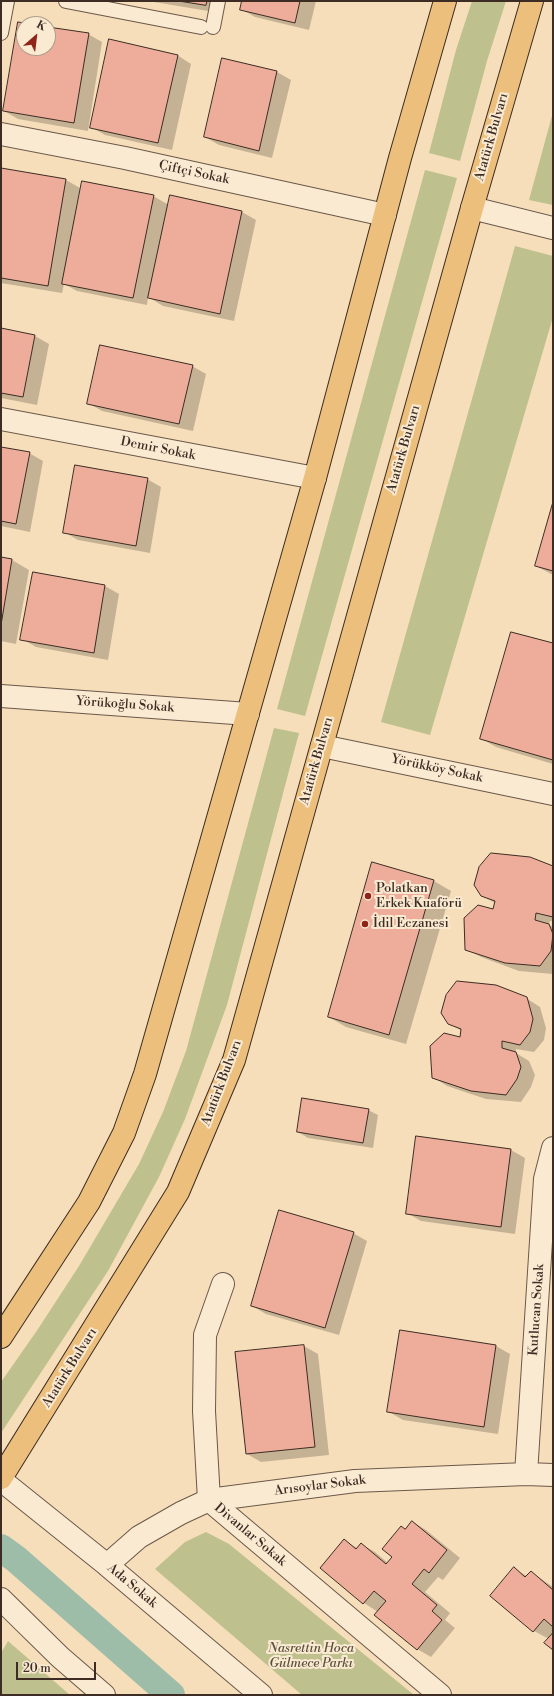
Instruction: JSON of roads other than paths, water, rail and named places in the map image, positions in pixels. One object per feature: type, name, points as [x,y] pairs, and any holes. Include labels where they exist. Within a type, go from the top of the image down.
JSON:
[{"type":"main road","points":[[1,1337],[89,1202],[124,1133],[145,1074],[315,478],[385,215],[445,1]]},
{"type":"main road","name":"Atatürk Bulvarı","points":[[1,1479],[178,1192],[234,1060],[472,208],[532,1]]},
{"type":"street","name":"Çiftçi Sokak","points":[[1,134],[125,158],[385,215]]},
{"type":"street","points":[[472,208],[553,228]]},
{"type":"street","name":"Demir Sokak","points":[[1,419],[315,478]]},
{"type":"street","name":"Yörükoğlu Sokak","points":[[1,696],[248,714]]},
{"type":"street","name":"Yörükköy Sokak","points":[[322,746],[446,770],[553,794]]},
{"type":"street","name":"Kutlucan Sokak","points":[[526,1474],[549,1179],[553,1148]]},
{"type":"street","name":"Divanlar Sokak","points":[[223,1284],[205,1335],[204,1411],[209,1500],[440,1695]]},
{"type":"street","name":"Arısoylar Sokak","points":[[107,1565],[139,1537],[181,1513],[209,1500],[355,1481],[526,1474],[553,1475]]},
{"type":"street","name":"Ada Sokak","points":[[1,1479],[107,1565],[261,1695]]},
{"type":"street","points":[[1,1599],[60,1657],[104,1695]]},
{"type":"lane","points":[[1,33],[7,1]]},
{"type":"lane","points":[[66,1],[207,27],[218,1]]},
{"type":"waterway","points":[[1,1548],[16,1559],[171,1695]]},
{"type":"place","name":"Polatkan Erkek Kuaförü","points":[[368,896]]},
{"type":"place","name":"İdil Eczanesi","points":[[365,924]]},
{"type":"park label","name":"Nasrettin Hoca Gülmece Parkı","points":[[311,1656]]}]
